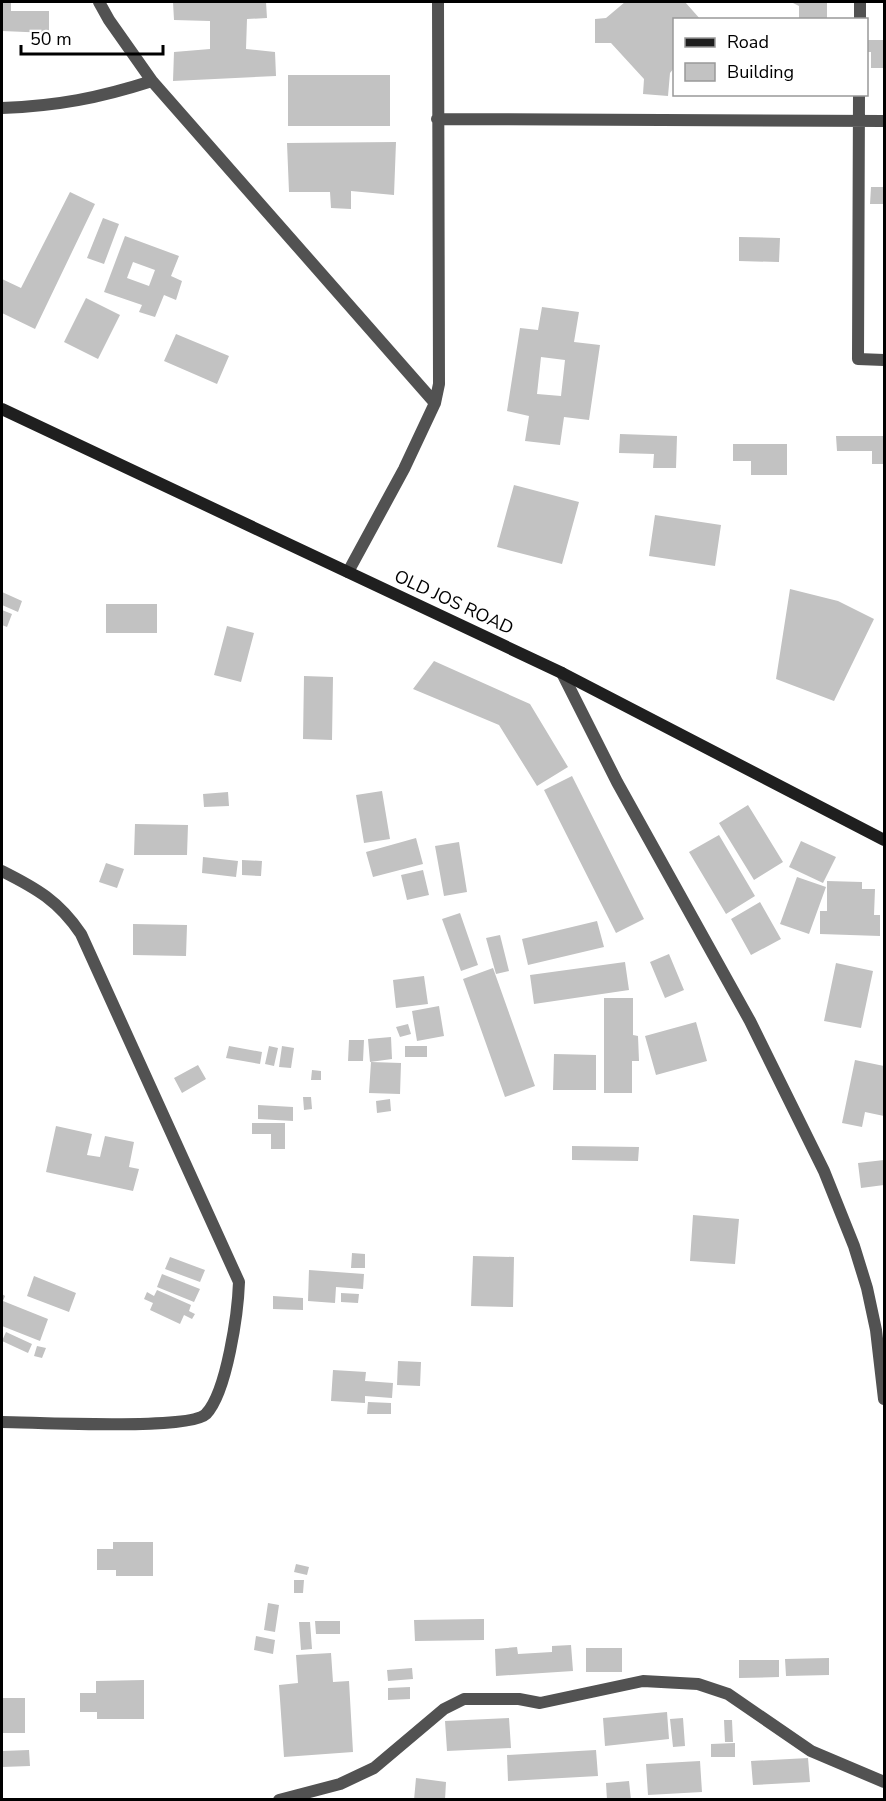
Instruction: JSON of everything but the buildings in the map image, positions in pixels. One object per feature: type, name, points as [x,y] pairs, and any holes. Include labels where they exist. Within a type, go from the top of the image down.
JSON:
[{"type":"main road","name":"OLD JOS ROAD","points":[[2,409],[562,673],[885,840]]},
{"type":"street","points":[[99,2],[152,81],[435,403]]},
{"type":"street","points":[[348,572],[383,511],[435,403],[440,361],[438,2]]},
{"type":"street","points":[[860,2],[860,18]]},
{"type":"street","points":[[2,108],[52,106],[109,95],[152,81]]},
{"type":"street","points":[[860,96],[858,359],[885,360]]},
{"type":"street","points":[[437,119],[885,122]]},
{"type":"street","points":[[562,673],[616,782],[750,1021],[824,1171],[858,1256],[867,1288],[881,1344],[885,1399]]},
{"type":"street","points":[[2,871],[49,896],[69,915],[81,934],[239,1282],[238,1310],[228,1358],[214,1400],[207,1413],[198,1419],[156,1424],[2,1422]]},
{"type":"street","points":[[279,1800],[340,1784],[374,1768],[444,1709],[464,1699],[500,1698],[540,1703],[643,1681],[698,1684],[728,1694],[811,1751],[885,1782]]}]
